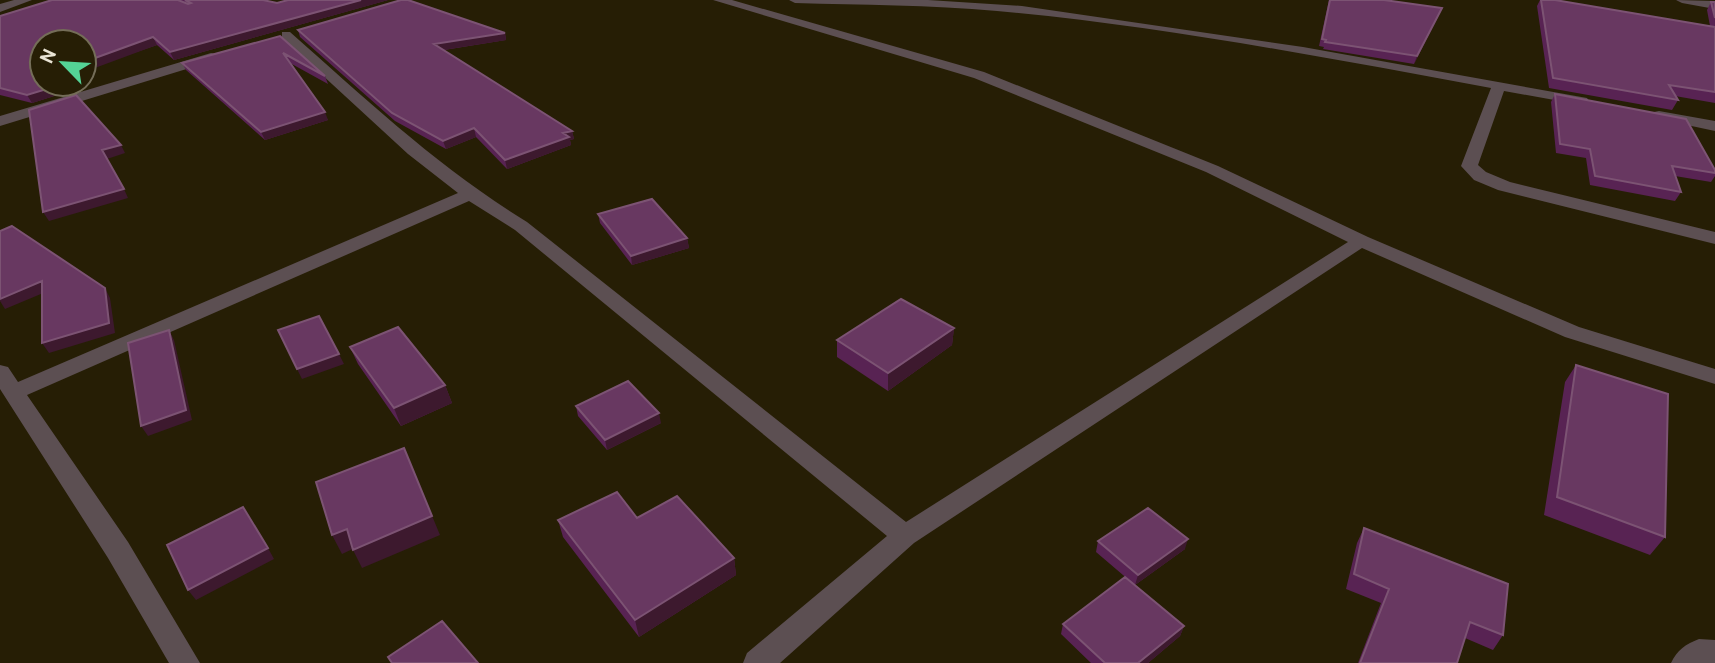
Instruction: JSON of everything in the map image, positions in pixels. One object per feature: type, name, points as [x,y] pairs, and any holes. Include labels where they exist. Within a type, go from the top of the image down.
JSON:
[{"type":"street","points":[[0,8],[26,0]]},
{"type":"street","points":[[719,0],[979,75],[1212,169],[1361,241],[1572,332],[1715,376]]},
{"type":"street","points":[[795,0],[936,4],[1021,10],[1178,32],[1594,103]]},
{"type":"street","points":[[1682,0],[1715,5]]},
{"type":"street","points":[[286,35],[414,151],[470,194],[521,226],[905,536]]},
{"type":"street","points":[[0,121],[225,53]]},
{"type":"street","points":[[1499,85],[1469,166],[1480,176],[1504,186],[1715,238]]},
{"type":"street","points":[[1648,113],[1715,126]]},
{"type":"street","points":[[185,663],[118,550],[4,378],[470,194]]},
{"type":"street","points":[[758,663],[905,536],[1361,241]]},
{"type":"street","points":[[1686,663],[1699,652],[1715,653]]},
{"type":"building","points":[[52,0],[178,0],[188,4],[191,3],[185,0],[263,0],[277,3],[288,0],[361,0],[170,52],[153,37],[98,57],[98,28],[28,28],[27,95],[0,88],[0,16]]},
{"type":"building","points":[[408,0],[505,33],[434,44],[572,131],[563,133],[569,137],[505,160],[474,128],[443,141],[392,113],[298,30]]},
{"type":"building","points":[[1330,0],[1384,0],[1442,8],[1417,56],[1325,42],[1326,40],[1322,39]]},
{"type":"building","points":[[1541,0],[1555,0],[1715,27],[1715,92],[1669,85],[1678,100],[1553,78]]},
{"type":"building","points":[[1711,2],[1715,2],[1715,18]]},
{"type":"building","points":[[280,36],[325,76],[283,53],[325,112],[261,132],[182,63]]},
{"type":"building","points":[[1555,94],[1686,119],[1715,173],[1672,166],[1681,192],[1595,176],[1590,149],[1560,144]]},
{"type":"building","points":[[67,98],[79,98],[121,145],[102,150],[124,189],[43,212],[29,110]]},
{"type":"building","points":[[652,199],[687,238],[631,256],[598,214]]},
{"type":"building","points":[[12,226],[105,288],[109,323],[42,343],[42,281],[0,299],[0,231]]},
{"type":"building","points":[[901,299],[954,328],[888,373],[837,340]]},
{"type":"building","points":[[319,316],[339,354],[297,369],[278,330]]},
{"type":"building","points":[[398,327],[445,385],[394,408],[350,347]]},
{"type":"building","points":[[169,330],[186,410],[141,426],[128,343]]},
{"type":"building","points":[[1576,365],[1668,394],[1665,537],[1557,497]]},
{"type":"building","points":[[628,381],[659,413],[605,440],[576,406]]},
{"type":"building","points":[[404,448],[432,516],[353,550],[347,529],[332,535],[316,482]]},
{"type":"building","points":[[617,492],[637,518],[677,496],[734,558],[635,620],[558,520]]},
{"type":"building","points":[[243,507],[268,548],[188,590],[167,545]]},
{"type":"building","points":[[1148,508],[1188,539],[1138,575],[1098,541]]},
{"type":"building","points":[[1364,528],[1508,584],[1503,635],[1470,622],[1457,663],[1360,663],[1389,589],[1354,574]]},
{"type":"building","points":[[1125,577],[1184,626],[1138,663],[1105,663],[1063,624]]},
{"type":"building","points":[[442,621],[478,663],[392,663],[388,657]]}]
